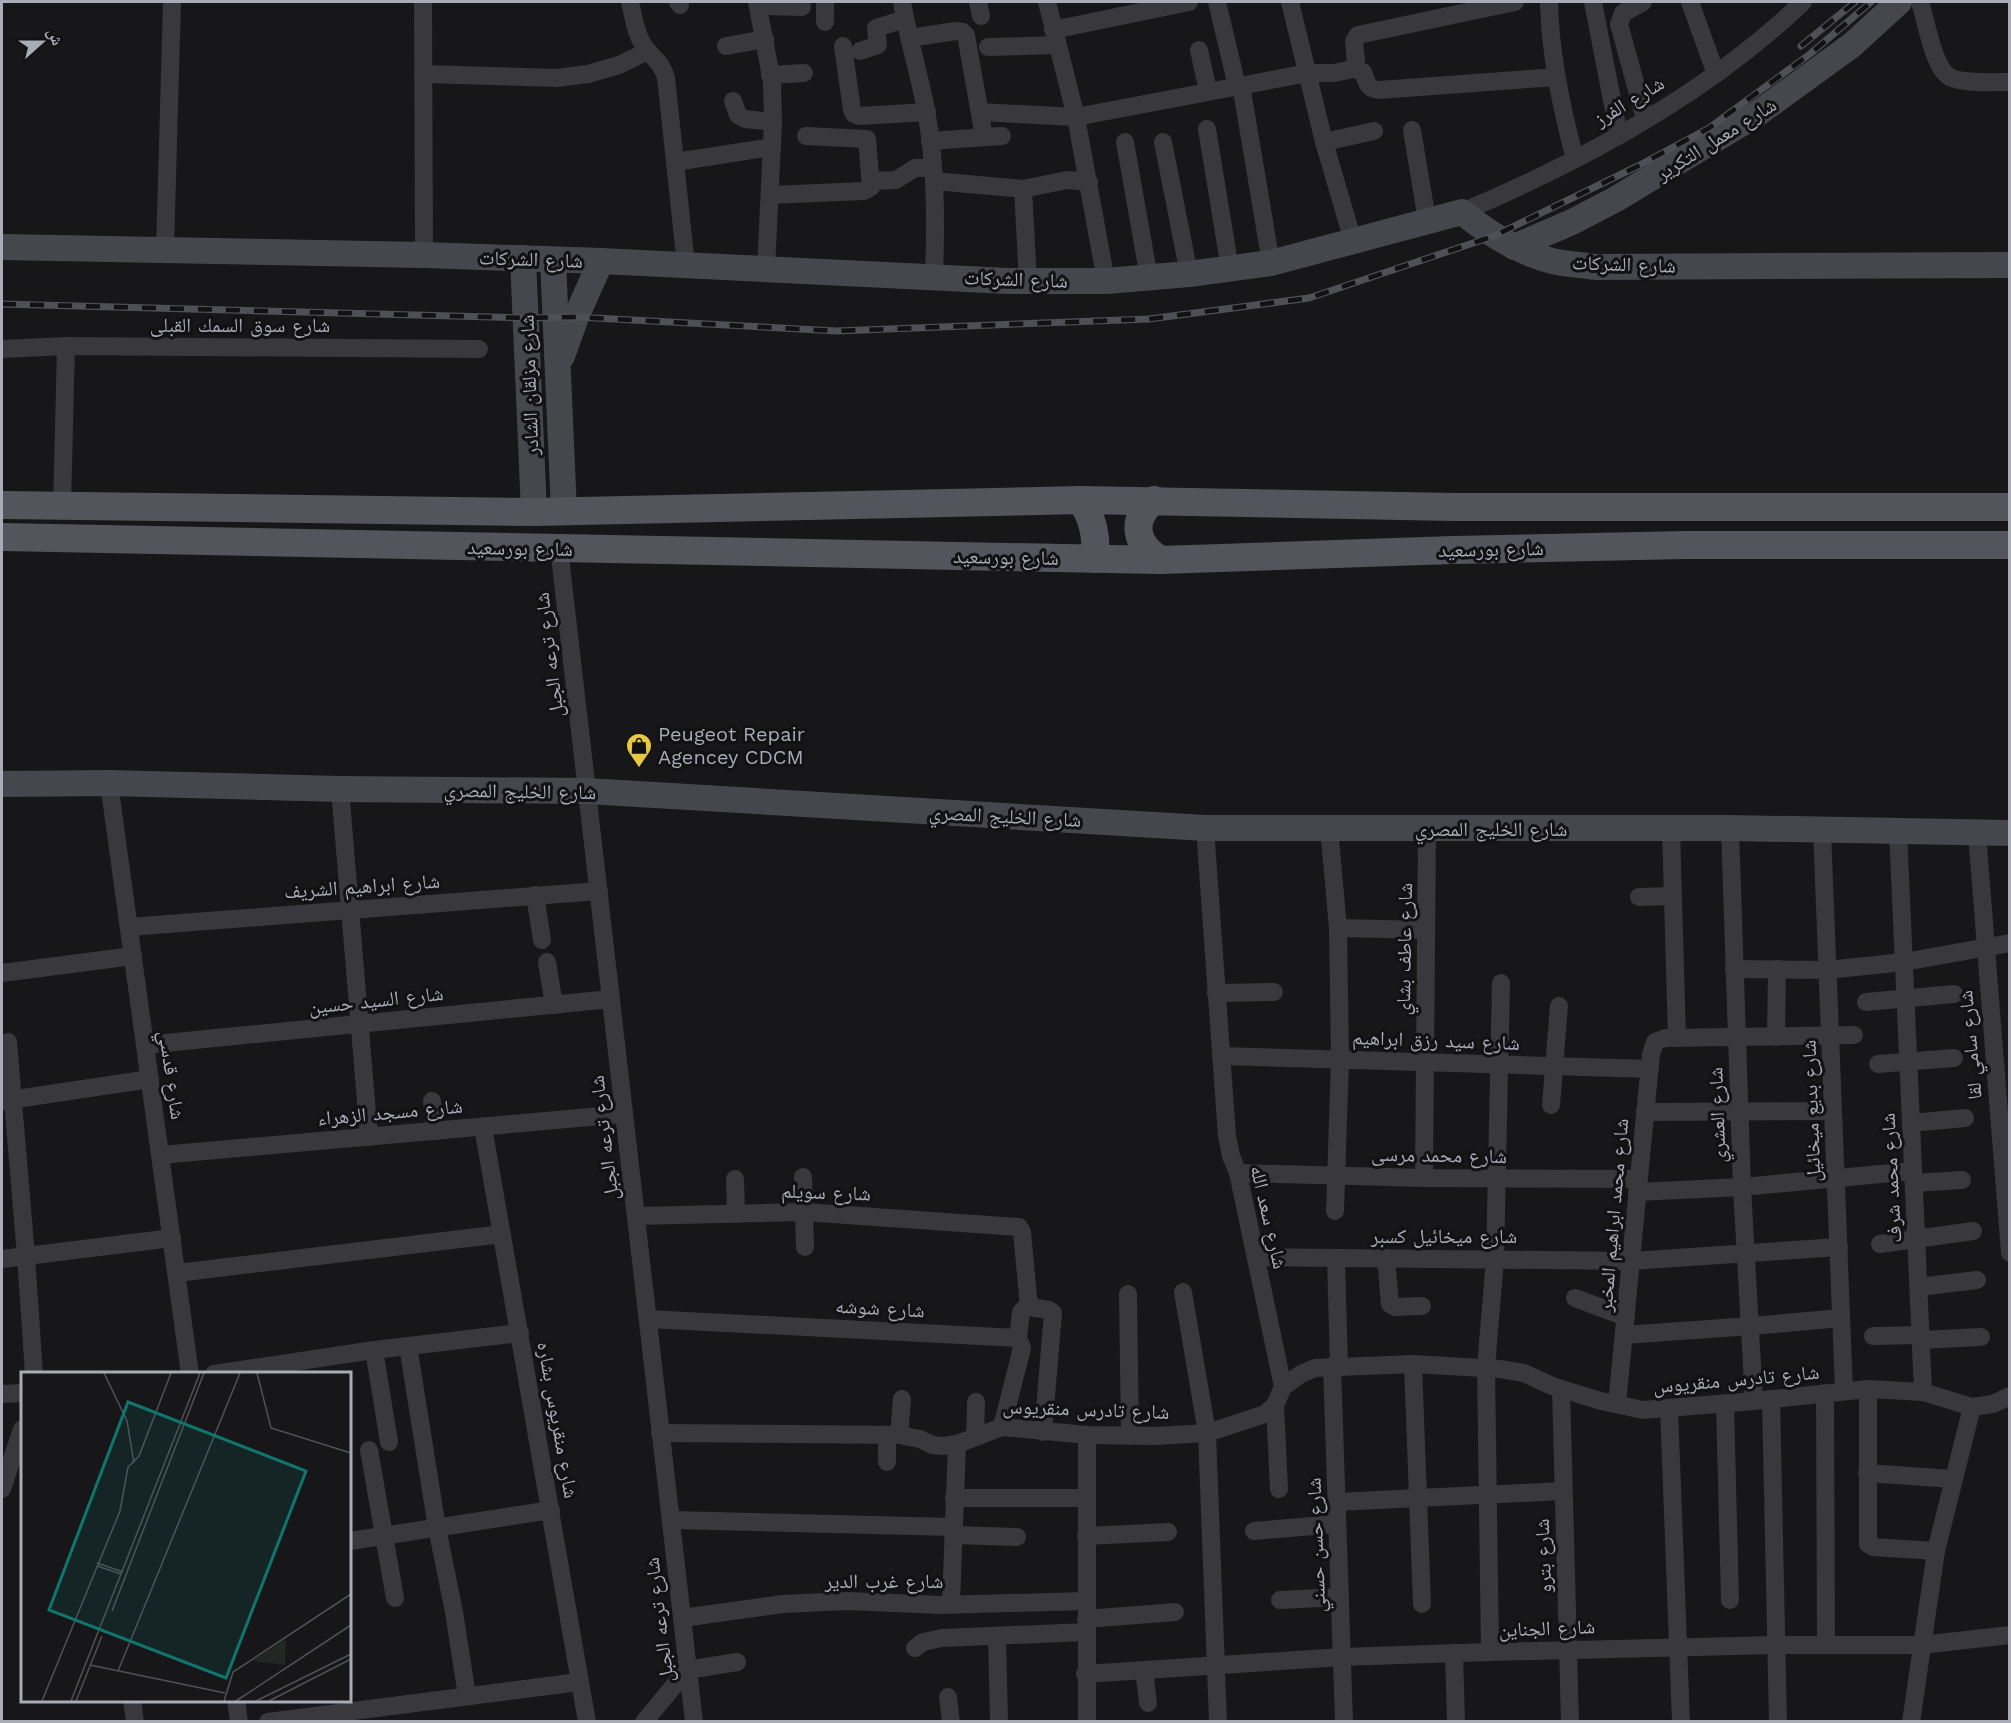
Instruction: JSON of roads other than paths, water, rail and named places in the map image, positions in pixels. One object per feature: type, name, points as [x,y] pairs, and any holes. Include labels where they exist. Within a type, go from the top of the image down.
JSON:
[{"type":"main road","name":"شارع بورسعيد","points":[[2,505],[534,512],[1082,500],[1454,507],[2010,507]]},
{"type":"main road","points":[[1082,500],[1093,522],[1095,559]]},
{"type":"main road","points":[[1154,500],[1140,516],[1138,526],[1144,547],[1161,560]]},
{"type":"main road","points":[[1453,550],[1454,507]]},
{"type":"main road","name":"شارع بورسعيد","points":[[2,537],[1161,560],[1684,545],[2010,545]]},
{"type":"street","points":[[165,249],[172,2]]},
{"type":"street","points":[[423,2],[424,255]]},
{"type":"street","points":[[630,2],[638,33],[648,51],[657,58],[663,68],[686,265]]},
{"type":"street","points":[[825,2],[825,22]]},
{"type":"street","points":[[1047,2],[1076,117],[1106,281]]},
{"type":"street","points":[[988,47],[1055,38],[1113,10],[1189,2]]},
{"type":"street","points":[[1217,2],[1239,85],[1271,263]]},
{"type":"street","points":[[1290,2],[1324,142],[1353,241]]},
{"type":"street","points":[[1353,69],[1356,61],[1354,40],[1358,35],[1515,2]]},
{"type":"street","points":[[1549,2],[1556,77],[1575,159]]},
{"type":"street","points":[[1593,2],[1619,136]]},
{"type":"street","points":[[1643,2],[1623,13],[1619,24],[1645,120]]},
{"type":"street","points":[[1690,2],[1716,74]]},
{"type":"street","name":"شارع الفرز","points":[[1462,212],[1575,159],[1645,120],[1716,74],[1803,2]]},
{"type":"street","name":"شارع معمل التكرير","points":[[1514,247],[1572,222],[1616,199],[1757,114],[1852,45],[1899,2]]},
{"type":"street","points":[[1920,2],[1938,63],[1949,77],[1964,81],[2010,82]]},
{"type":"street","points":[[766,269],[773,122],[770,75],[757,4],[802,7]]},
{"type":"street","points":[[927,112],[859,116],[852,110],[852,49],[878,45],[876,28],[903,10],[927,112],[934,174],[936,222],[934,276]]},
{"type":"street","points":[[909,38],[956,31],[966,35],[980,112],[993,136],[930,141]]},
{"type":"street","points":[[726,46],[765,39]]},
{"type":"street","points":[[1199,50],[1208,91]]},
{"type":"street","points":[[423,74],[556,78],[588,74],[609,68],[648,51]]},
{"type":"street","points":[[980,112],[1076,117],[1239,85],[1353,69],[1363,72],[1366,84],[1372,89],[1379,90],[1556,77]]},
{"type":"street","points":[[770,75],[804,73]]},
{"type":"street","points":[[734,101],[738,115],[745,119],[773,122]]},
{"type":"street","points":[[859,116],[861,137]]},
{"type":"street","points":[[1207,129],[1230,269]]},
{"type":"street","points":[[1324,142],[1374,130]]},
{"type":"street","points":[[1412,130],[1427,220]]},
{"type":"street","points":[[770,195],[864,191],[871,187],[868,141],[861,137],[806,136]]},
{"type":"street","points":[[1125,142],[1149,278]]},
{"type":"street","points":[[1163,142],[1189,274]]},
{"type":"street","points":[[675,162],[772,147]]},
{"type":"street","points":[[871,181],[900,179],[915,168],[934,174],[1023,189],[1067,180],[1089,182]]},
{"type":"street","points":[[1023,189],[1028,281]]},
{"type":"street","name":"شارع الشركات","points":[[2,247],[523,258],[1028,281],[1106,281],[1189,274],[1271,263],[1462,212],[1483,229],[1514,247],[1552,261],[1595,267],[2010,265]]},
{"type":"street","name":"شارع مزلقان الشادر","points":[[523,258],[534,512]]},
{"type":"street","name":"شارع مزلقان الشادر","points":[[553,260],[564,512]]},
{"type":"street","points":[[558,371],[576,317],[601,261]]},
{"type":"street","points":[[62,507],[66,346]]},
{"type":"street","name":"شارع سوق السمك القبلى","points":[[2,350],[66,346],[479,348]]},
{"type":"street","points":[[530,426],[560,426]]},
{"type":"street","name":"شارع ترعه الجبل","points":[[559,548],[694,1722]]},
{"type":"street","name":"شارع الخليج المصري","points":[[2,784],[109,783],[340,789],[587,791],[1205,828],[1730,828],[2010,833]]},
{"type":"street","name":"شارع قدسي","points":[[109,783],[190,1372]]},
{"type":"street","points":[[340,789],[369,1137]]},
{"type":"street","name":"شارع سعد الله","points":[[1205,828],[1227,1136],[1231,1156],[1238,1173],[1283,1387]]},
{"type":"street","points":[[1329,828],[1338,928],[1340,1060],[1335,1211]]},
{"type":"street","points":[[1671,828],[1671,1038],[1854,1035]]},
{"type":"street","name":"شارع العشري","points":[[1730,828],[1742,1187],[1751,1326],[1762,1400],[1776,1644],[1778,1722]]},
{"type":"street","name":"شارع عاطف بشاي","points":[[1424,1178],[1427,829]]},
{"type":"street","name":"شارع بديع ميخائيل","points":[[1822,830],[1844,1391]]},
{"type":"street","name":"شارع محمد شرف","points":[[1898,831],[1923,1392]]},
{"type":"street","name":"شارع سامي لقا","points":[[1977,833],[2010,1254]]},
{"type":"street","name":"شارع ابراهيم الشريف","points":[[129,927],[599,891]]},
{"type":"street","points":[[535,896],[543,940]]},
{"type":"street","points":[[1639,897],[1672,896]]},
{"type":"street","points":[[1338,928],[1426,930]]},
{"type":"street","points":[[1734,969],[1827,970],[1904,962],[2010,943]]},
{"type":"street","points":[[2,974],[133,956]]},
{"type":"street","points":[[548,962],[554,1005]]},
{"type":"street","points":[[1776,1037],[1777,969]]},
{"type":"street","points":[[1490,1652],[1486,1367],[1495,1259],[1501,983]]},
{"type":"street","points":[[1216,993],[1274,992]]},
{"type":"street","points":[[1866,1002],[1954,994]]},
{"type":"street","name":"شارع السيد حسين","points":[[145,1045],[611,999]]},
{"type":"street","points":[[1551,1105],[1559,1006]]},
{"type":"street","name":"شارع محمد ابراهيم المخبر","points":[[1617,1404],[1652,1047],[1655,1042],[1671,1038]]},
{"type":"street","points":[[8,1042],[7,1101],[26,1256],[34,1372]]},
{"type":"street","name":"شارع سيد رزق ابراهيم","points":[[1221,1056],[1650,1069]]},
{"type":"street","points":[[1878,1064],[1954,1058]]},
{"type":"street","points":[[7,1101],[150,1078]]},
{"type":"street","points":[[432,1101],[436,1131]]},
{"type":"street","points":[[1645,1112],[1833,1111]]},
{"type":"street","name":"شارع مسجد الزهراء","points":[[161,1155],[624,1114]]},
{"type":"street","points":[[1911,1123],[1965,1118]]},
{"type":"street","name":"شارع منقريوس بشاره","points":[[483,1127],[587,1722]]},
{"type":"street","name":"شارع محمد مرسى","points":[[1238,1173],[1497,1178],[1638,1186],[1742,1187],[1836,1179],[1914,1177],[1962,1180]]},
{"type":"street","points":[[803,1178],[805,1247]]},
{"type":"street","points":[[735,1179],[736,1214]]},
{"type":"street","name":"شارع سويلم","points":[[636,1216],[804,1212],[1014,1225],[1022,1232],[1029,1307]]},
{"type":"street","points":[[1880,1244],[1973,1231]]},
{"type":"street","points":[[177,1273],[502,1234]]},
{"type":"street","points":[[2,1259],[172,1238]]},
{"type":"street","name":"شارع ميخائيل كسبر","points":[[1256,1257],[1631,1261],[1839,1247]]},
{"type":"street","name":"شارع حسن حسني","points":[[1336,1258],[1336,1502],[1344,1722]]},
{"type":"street","points":[[1386,1258],[1390,1304],[1395,1307],[1422,1306]]},
{"type":"street","points":[[1919,1287],[1977,1280]]},
{"type":"street","points":[[1183,1292],[1207,1433],[1218,1722]]},
{"type":"street","points":[[1128,1294],[1130,1436]]},
{"type":"street","points":[[1575,1298],[1625,1326],[1751,1326],[1841,1318]]},
{"type":"street","points":[[1002,1426],[1022,1348],[1018,1338],[1022,1311],[1029,1307],[1049,1310],[1053,1316],[1043,1432]]},
{"type":"street","name":"شارع شوشه","points":[[648,1319],[1018,1338]]},
{"type":"street","points":[[239,1372],[302,1367],[374,1350],[520,1333]]},
{"type":"street","points":[[1873,1336],[1981,1337]]},
{"type":"street","points":[[408,1346],[467,1696]]},
{"type":"street","points":[[374,1350],[389,1442]]},
{"type":"street","points":[[1413,1364],[1422,1604]]},
{"type":"street","name":"شارع تادرس منقريوس","points":[[1283,1387],[1301,1374],[1315,1368],[1413,1364],[1486,1367],[1524,1373],[1560,1389],[1643,1410],[1868,1389],[1923,1392],[1972,1407]]},
{"type":"street","points":[[1279,1488],[1275,1405],[1283,1387]]},
{"type":"street","name":"شارع بترو","points":[[1560,1389],[1570,1722]]},
{"type":"street","points":[[1868,1389],[1868,1544],[1873,1547],[1936,1551]]},
{"type":"street","points":[[2,1394],[21,1393]]},
{"type":"street","points":[[1825,1393],[1826,1645]]},
{"type":"street","points":[[1911,1722],[1936,1551],[1972,1407],[1993,1404],[2010,1396]]},
{"type":"street","points":[[887,1462],[902,1399]]},
{"type":"street","points":[[975,1436],[976,1402]]},
{"type":"street","points":[[1725,1404],[1730,1600]]},
{"type":"street","name":"شارع تادرس منقريوس","points":[[957,1444],[1002,1426],[1087,1435],[1207,1433],[1265,1414],[1275,1405]]},
{"type":"street","points":[[1669,1409],[1676,1647],[1681,1722]]},
{"type":"street","points":[[2,1489],[21,1432]]},
{"type":"street","points":[[660,1433],[893,1435],[920,1439],[932,1445],[957,1444],[953,1531],[942,1638]]},
{"type":"street","points":[[1087,1435],[1087,1722]]},
{"type":"street","points":[[369,1450],[395,1598]]},
{"type":"street","points":[[1867,1473],[1953,1479]]},
{"type":"street","points":[[1336,1502],[1563,1491]]},
{"type":"street","points":[[954,1498],[1087,1498]]},
{"type":"street","points":[[351,1541],[551,1510]]},
{"type":"street","points":[[671,1520],[953,1531],[1017,1537]]},
{"type":"street","points":[[1254,1531],[1337,1524]]},
{"type":"street","points":[[1086,1536],[1168,1532]]},
{"type":"street","points":[[1280,1600],[1340,1597]]},
{"type":"street","name":"شارع غرب الدير","points":[[682,1618],[783,1604],[847,1601],[945,1604],[1086,1617]]},
{"type":"street","points":[[915,1648],[923,1642],[942,1638],[997,1636],[1086,1617],[1175,1612]]},
{"type":"street","name":"شارع الجناين","points":[[1086,1674],[1342,1657],[1568,1649],[1776,1644],[1921,1645],[2010,1635]]},
{"type":"street","points":[[997,1636],[999,1722]]},
{"type":"street","points":[[1454,1653],[1456,1722]]},
{"type":"street","points":[[644,1722],[687,1670],[737,1662]]},
{"type":"street","points":[[1144,1671],[1148,1703]]},
{"type":"street","points":[[268,1722],[579,1682]]},
{"type":"street","points":[[948,1697],[951,1722]]},
{"type":"street","points":[[132,1702],[135,1722]]},
{"type":"street","points":[[236,1702],[239,1722]]},
{"type":"railway","points":[[1801,46],[1855,2]]},
{"type":"railway","points":[[2,304],[526,318],[576,317],[837,331],[1149,319],[1309,298],[1494,236],[1638,166],[1709,128],[1810,54],[1871,2]]},
{"type":"place","name":"Peugeot Repair Agencey CDCM","points":[[639,769]]}]
